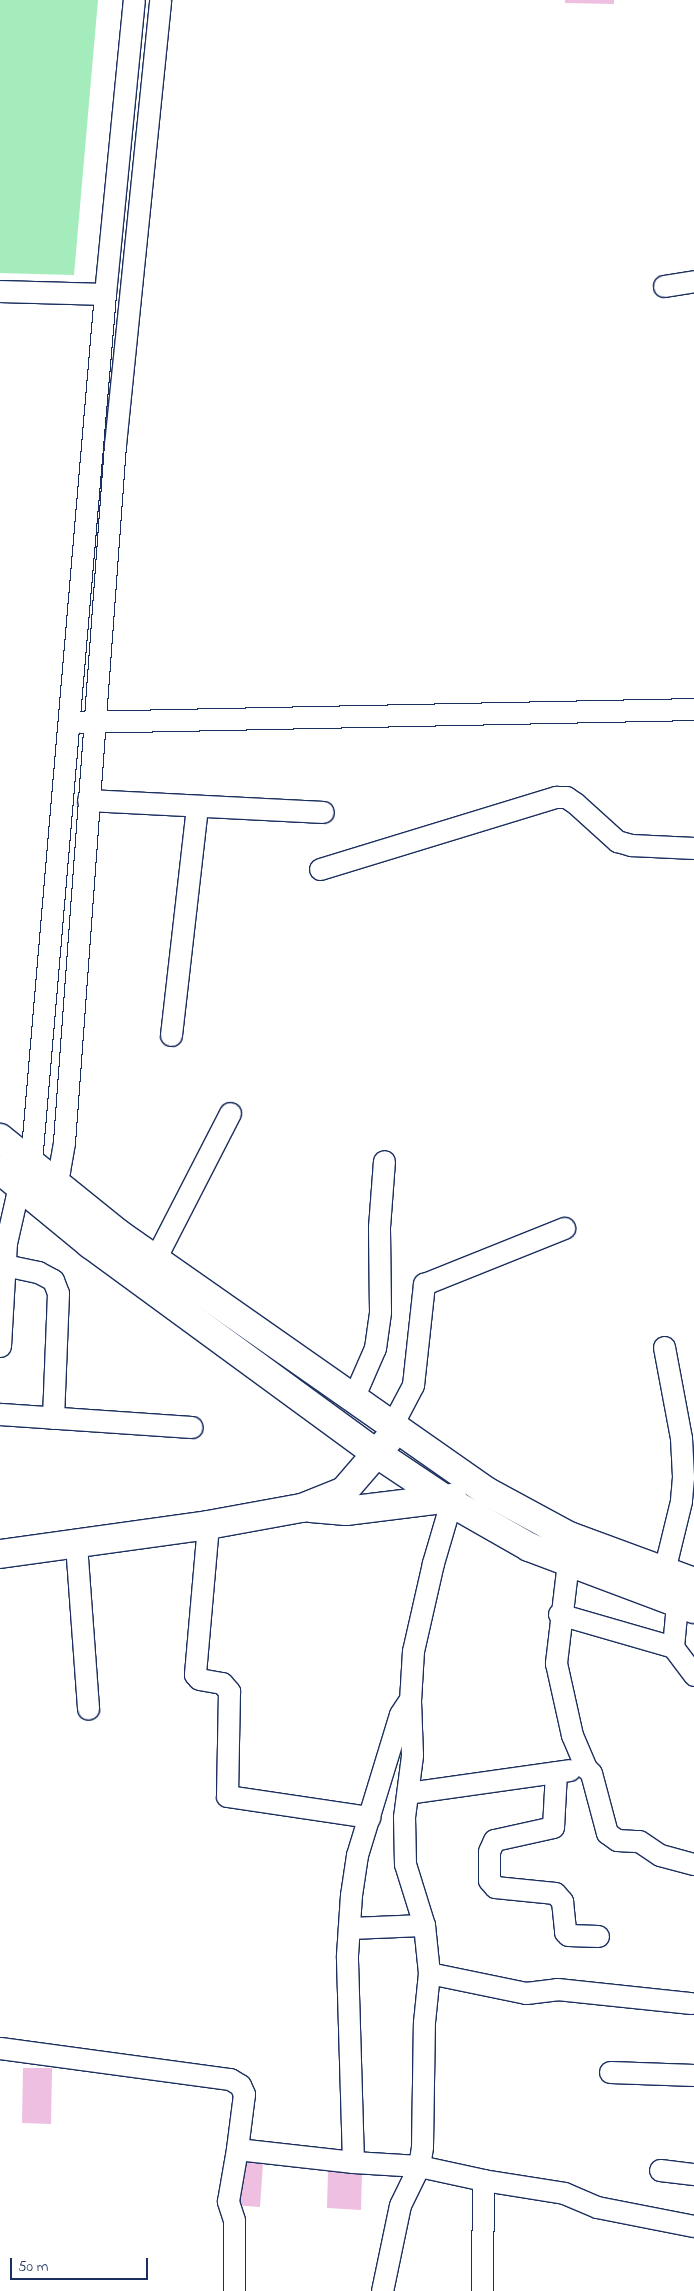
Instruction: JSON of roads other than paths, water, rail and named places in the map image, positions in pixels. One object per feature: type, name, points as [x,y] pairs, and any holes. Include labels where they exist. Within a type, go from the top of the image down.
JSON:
[{"type":"main road","points":[[0,1138],[31,1162],[49,1194],[90,1244],[376,1453],[448,1500],[529,1547],[686,1606]]},
{"type":"main road","points":[[10,1178],[49,1194],[155,1259],[354,1396],[486,1491],[570,1536],[694,1582]]},
{"type":"main road","points":[[0,1554],[208,1525],[302,1508],[344,1491],[396,1426]]},
{"type":"main road","points":[[302,1508],[346,1511],[448,1500],[486,1491]]},
{"type":"street","points":[[0,1346],[2,1264],[6,1243],[10,1178],[31,1162],[70,722],[104,294],[134,0]]},
{"type":"street","points":[[49,1194],[64,1142],[115,445],[160,0]]},
{"type":"street","points":[[132,23],[157,26]]},
{"type":"street","points":[[664,286],[694,281]]},
{"type":"street","points":[[0,291],[104,294]]},
{"type":"street","points":[[70,722],[694,709]]},
{"type":"street","points":[[320,869],[556,797],[566,797],[575,803],[617,841],[631,845],[694,848]]},
{"type":"street","points":[[88,800],[323,812]]},
{"type":"street","points":[[170,1035],[196,806]]},
{"type":"street","points":[[155,1259],[230,1113]]},
{"type":"street","points":[[354,1396],[375,1348],[380,1311],[379,1226],[384,1161]]},
{"type":"street","points":[[396,1426],[413,1385],[424,1284],[564,1228]]},
{"type":"street","points":[[2,1264],[38,1272],[53,1280],[58,1293],[53,1418]]},
{"type":"street","points":[[664,1347],[681,1438],[683,1477],[681,1501],[664,1571]]},
{"type":"street","points":[[0,1414],[192,1427]]},
{"type":"street","points":[[382,2291],[400,2205],[419,2166],[422,2146],[424,2022],[430,1973],[424,1925],[405,1864],[404,1817],[412,1755],[410,1701],[413,1651],[432,1562],[448,1500]]},
{"type":"street","points":[[208,1525],[195,1674],[199,1679],[222,1683],[229,1691],[227,1796],[369,1817]]},
{"type":"street","points":[[76,1544],[88,1709]]},
{"type":"street","points":[[568,1562],[559,1614],[556,1662],[572,1734],[586,1768],[591,1773],[610,1836],[640,1841],[660,1856],[694,1864]]},
{"type":"street","points":[[673,1647],[686,1606]]},
{"type":"street","points":[[559,1614],[673,1647],[694,1675]]},
{"type":"street","points":[[353,2162],[349,1928],[356,1865],[400,1714],[410,1701]]},
{"type":"street","points":[[408,1793],[586,1768]]},
{"type":"street","points":[[556,1772],[553,1828],[494,1840],[489,1851],[489,1880],[495,1887],[560,1896],[565,1932],[568,1935],[598,1936]]},
{"type":"street","points":[[349,1928],[424,1925]]},
{"type":"street","points":[[430,1973],[526,1993],[557,1989],[691,2003]]},
{"type":"street","points":[[0,2048],[230,2079],[240,2085],[244,2094],[228,2201],[234,2220],[234,2291]]},
{"type":"street","points":[[610,2072],[694,2075]]},
{"type":"street","points":[[237,2149],[353,2162],[419,2166],[483,2180],[564,2193],[597,2207],[694,2226]]},
{"type":"street","points":[[660,2170],[694,2174]]},
{"type":"street","points":[[482,2291],[483,2180]]}]
